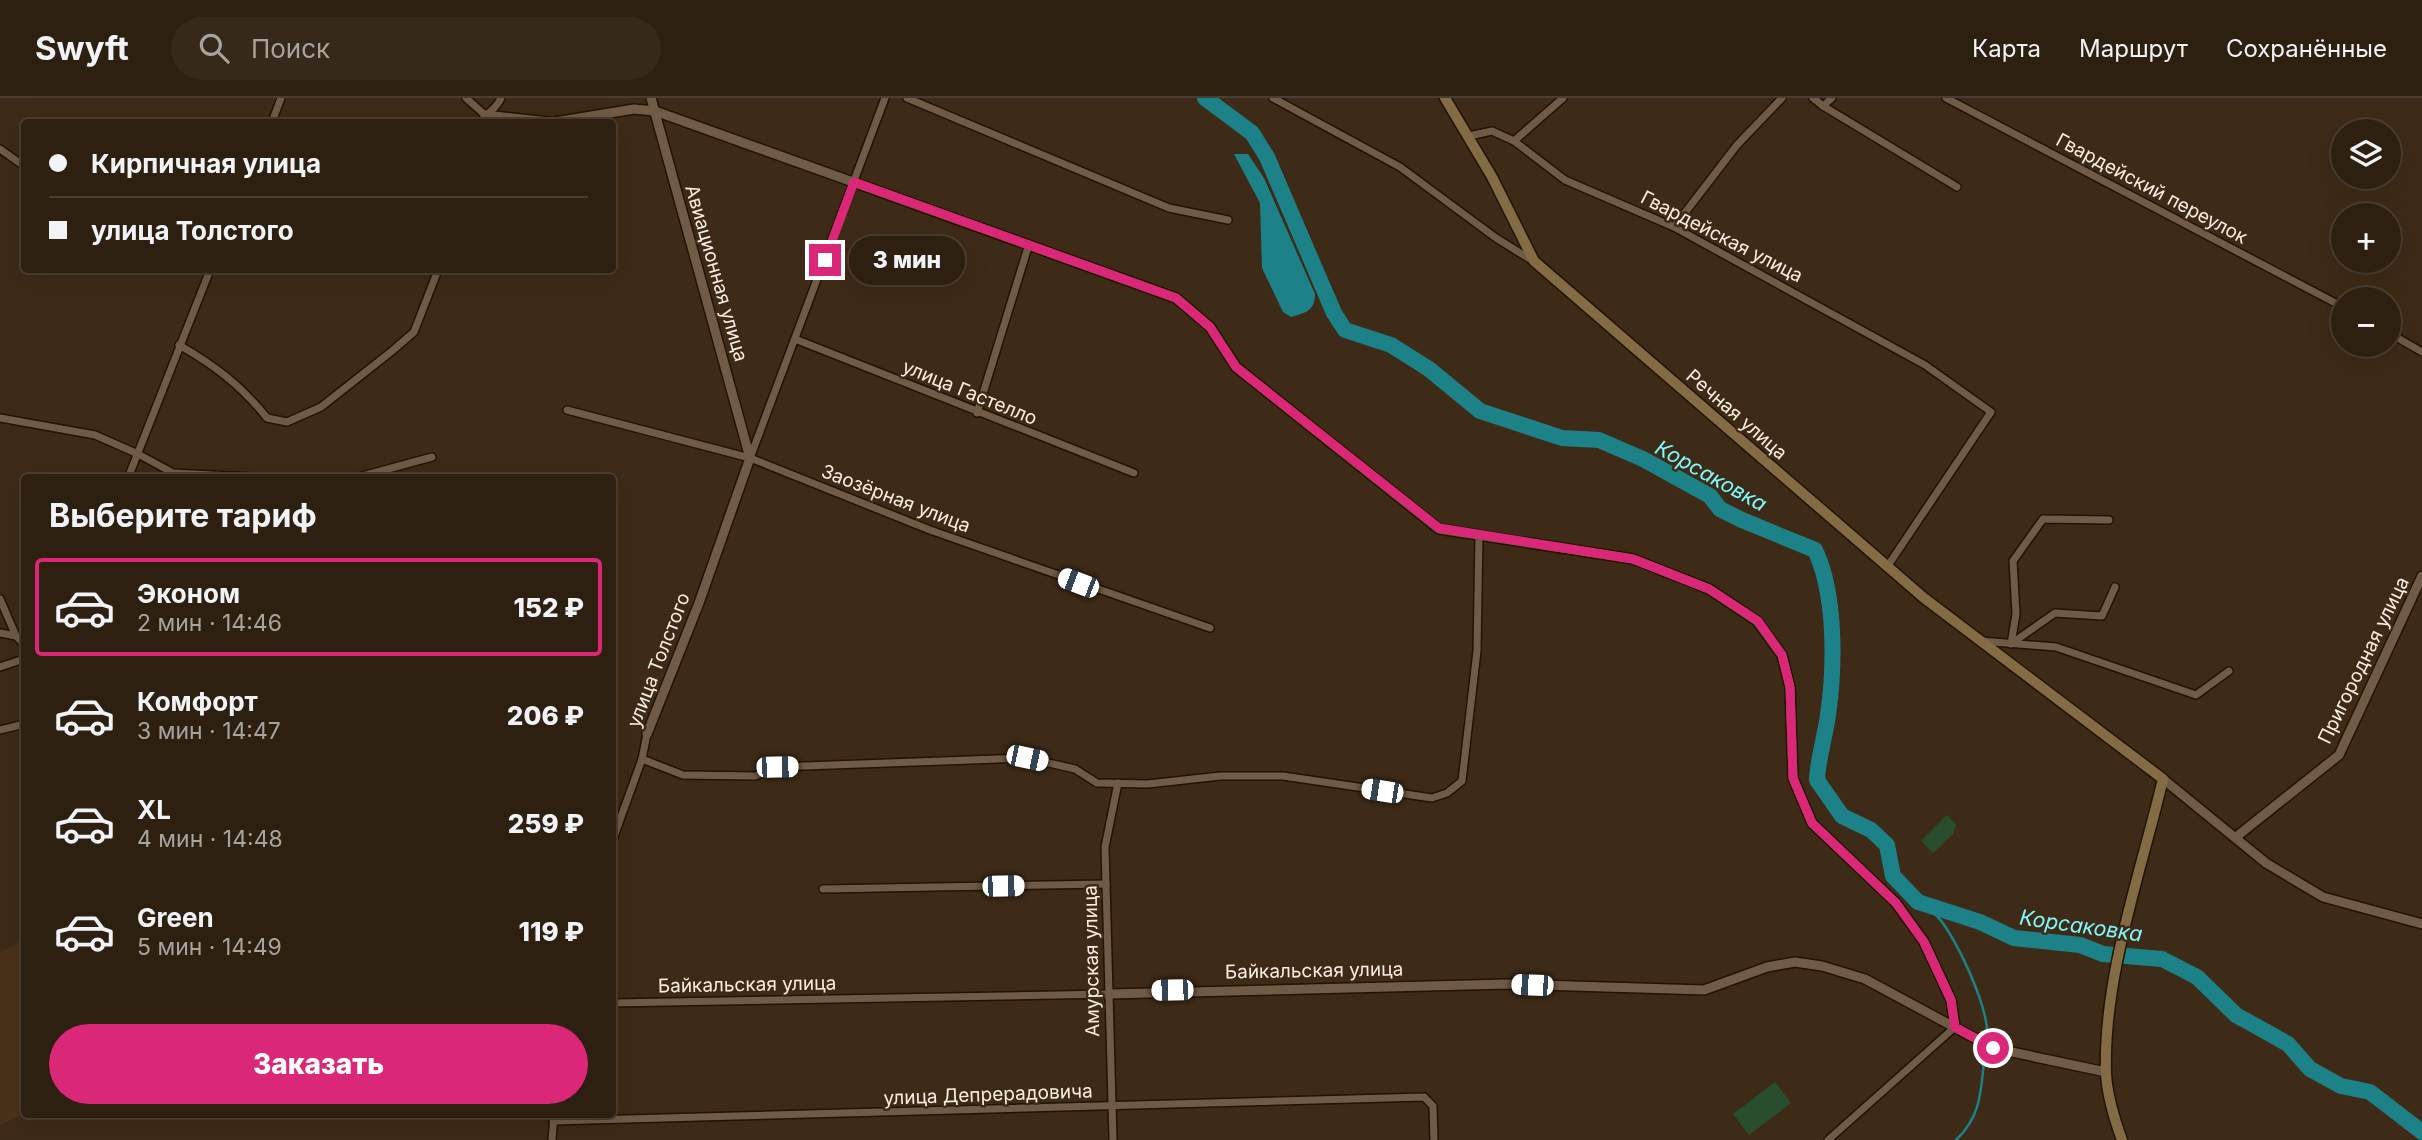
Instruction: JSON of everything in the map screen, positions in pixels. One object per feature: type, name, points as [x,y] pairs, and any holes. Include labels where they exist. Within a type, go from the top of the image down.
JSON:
[{"type":"main road","points":[[1445,98],[1469,135],[1534,261]]},
{"type":"main road","name":"Речная улица","points":[[1534,261],[1887,567],[2163,779]]},
{"type":"main road","points":[[2122,1140],[2111,1106],[2106,1072],[2116,970],[2163,779]]},
{"type":"street","points":[[273,119],[281,98]]},
{"type":"street","points":[[466,98],[483,119],[497,108],[501,98]]},
{"type":"street","name":"Авиационная улица","points":[[651,98],[750,458]]},
{"type":"street","name":"улица Толстого","points":[[885,98],[750,458],[699,603],[647,734],[642,759],[683,775],[755,776],[777,767],[1027,758],[1075,769],[1097,783],[1148,784],[1220,776],[1283,776],[1432,798],[1447,793],[1462,781],[1477,651],[1479,535]]},
{"type":"street","points":[[907,98],[1169,208],[1227,220]]},
{"type":"street","name":"Речная улица","points":[[1273,98],[1401,167],[1496,238],[1534,261]]},
{"type":"street","points":[[1514,141],[1563,98]]},
{"type":"street","points":[[1674,227],[1737,145],[1782,98]]},
{"type":"street","points":[[1813,98],[1957,187]]},
{"type":"street","points":[[1823,106],[1832,98]]},
{"type":"street","name":"Гвардейский переулок","points":[[1946,98],[2331,301]]},
{"type":"street","points":[[1959,106],[1964,98]]},
{"type":"street","points":[[572,119],[634,108],[655,111],[1176,298],[1210,327],[1236,367],[1361,469],[1439,528],[1633,559],[1709,589],[1758,621],[1782,655],[1790,687],[1793,778],[1812,823],[1896,903],[1924,942],[1951,1000],[1955,1027],[1828,1140]]},
{"type":"street","name":"Гвардейская улица","points":[[1469,135],[1492,131],[1514,141],[1565,180],[1674,227],[1925,365],[1991,412],[1887,567]]},
{"type":"street","points":[[0,149],[21,164]]},
{"type":"street","points":[[977,414],[1029,244]]},
{"type":"street","points":[[130,474],[209,273]]},
{"type":"street","points":[[179,345],[216,366],[246,392],[267,418],[287,422],[321,407],[414,332],[437,273]]},
{"type":"street","name":"улица Гастелло","points":[[795,339],[977,414],[1134,473]]},
{"type":"street","points":[[2401,340],[2422,352]]},
{"type":"street","name":"Заозёрная улица","points":[[567,410],[750,458],[930,530],[1210,628]]},
{"type":"street","points":[[0,418],[95,435],[138,453],[171,474]]},
{"type":"street","points":[[370,474],[432,457]]},
{"type":"street","points":[[2011,644],[2016,614],[2013,561],[2027,538],[2043,519],[2109,520]]},
{"type":"street","name":"Пригородная улица","points":[[2236,836],[2339,755],[2422,576]]},
{"type":"street","points":[[2011,644],[2055,613],[2102,616],[2115,587]]},
{"type":"street","points":[[0,599],[16,636],[21,641]]},
{"type":"street","points":[[0,633],[16,636]]},
{"type":"street","points":[[1981,641],[2056,647],[2196,695],[2229,671]]},
{"type":"street","points":[[0,667],[21,660]]},
{"type":"street","points":[[0,730],[21,725]]},
{"type":"street","points":[[616,831],[642,759]]},
{"type":"street","points":[[2163,779],[2266,863],[2323,897],[2422,924]]},
{"type":"street","name":"Амурская улица","points":[[1112,1140],[1105,847],[1118,783]]},
{"type":"street","points":[[823,888],[1106,884]]},
{"type":"street","name":"Байкальская улица","points":[[616,1003],[1507,984],[1704,989],[1767,967],[1795,962],[1822,966],[1865,979],[1973,1039],[2010,1053],[2106,1072]]},
{"type":"street","name":"улица Депрерадовича","points":[[616,1117],[1424,1097],[1433,1106],[1434,1140]]},
{"type":"street","points":[[552,1140],[554,1118]]},
{"type":"shaded area","points":[[21,941],[21,1115],[0,1125],[0,953]]},
{"type":"green space","points":[[1947,815],[1956,825],[1953,834],[1933,853],[1921,841]]},
{"type":"green space","points":[[1775,1082],[1791,1103],[1749,1135],[1733,1114]]},
{"type":"water","points":[[1234,154],[1248,154],[1264,178],[1315,294],[1311,308],[1305,312],[1291,317],[1283,312],[1262,268],[1260,203]]},
{"type":"waterway","name":"Корсаковка","points":[[1205,98],[1252,133],[1267,157],[1334,313],[1345,330],[1391,345],[1429,369],[1480,411],[1562,438],[1599,440],[1643,459],[1710,496],[1720,509],[1815,550],[1827,588],[1833,653],[1828,715],[1817,780],[1842,816],[1871,830],[1887,845],[1893,876],[1918,902],[1980,922],[2014,938],[2080,945],[2103,954],[2162,959],[2197,977],[2236,1015],[2288,1044],[2310,1069],[2341,1086],[2370,1092],[2422,1132]]},
{"type":"waterway","points":[[1918,902],[1936,915],[1962,956],[1984,1011],[1987,1040]]},
{"type":"waterway","points":[[1956,1140],[1977,1108],[1986,1047]]},
{"type":"route","points":[[825,260],[854,182],[1176,298],[1210,327],[1236,367],[1361,469],[1439,528],[1633,559],[1709,589],[1758,621],[1782,655],[1790,687],[1789,730],[1793,778],[1812,823],[1896,903],[1924,942],[1951,1000],[1955,1027],[1993,1048]]}]
